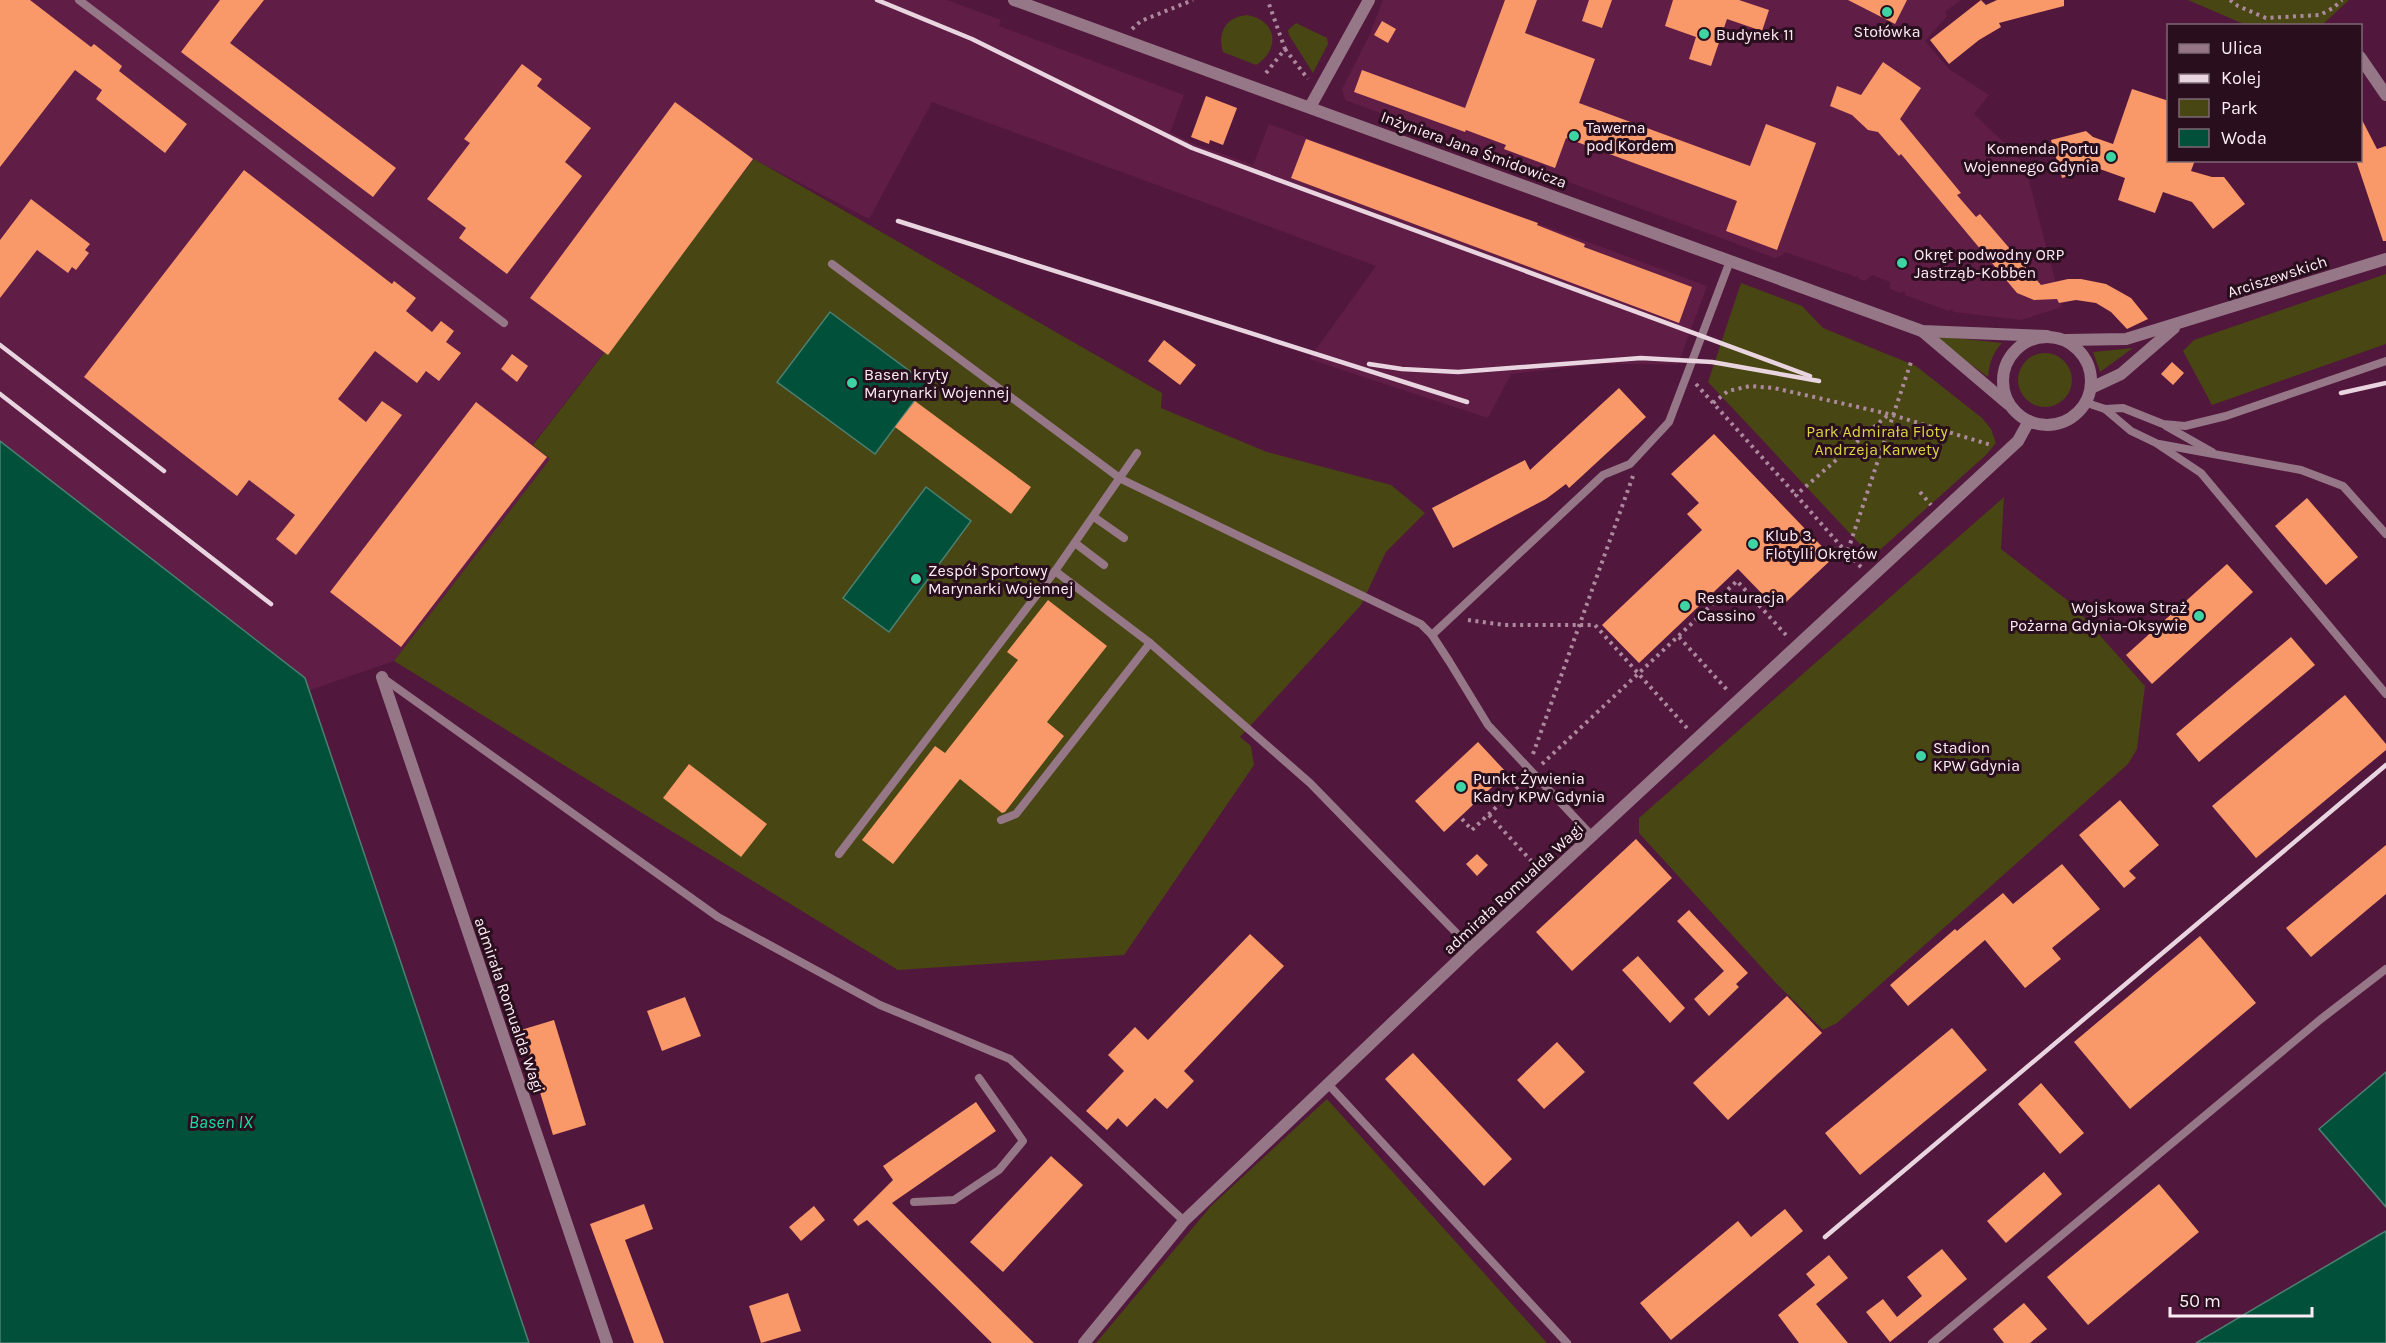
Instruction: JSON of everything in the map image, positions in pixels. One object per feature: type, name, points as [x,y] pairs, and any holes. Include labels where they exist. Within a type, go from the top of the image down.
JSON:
[{"type":"street","name":"Inżyniera Jana Śmidowicza","points":[[1014,0],[1922,331],[2047,336]]},
{"type":"street","points":[[1310,107],[1369,0]]},
{"type":"street","points":[[2362,59],[2386,95]]},
{"type":"street","name":"Arciszewskich","points":[[2066,340],[2126,339],[2178,325],[2386,259]]},
{"type":"street","name":"Arciszewskich","points":[[2091,388],[2121,374],[2178,325]]},
{"type":"street","name":"Inżyniera Jana Śmidowicza","points":[[1922,331],[2011,407]]},
{"type":"street","points":[[2047,336],[2066,340],[2083,354],[2088,364],[2091,388],[2087,403],[2073,416],[2057,424],[2048,425],[2029,421],[2011,407],[2002,384],[2007,360],[2024,343],[2035,338],[2047,336]]},
{"type":"street","name":"admirała Romualda Wagi","points":[[1084,1343],[1184,1221],[1471,948],[2018,441],[2029,421]]},
{"type":"street","name":"admirała Romualda Wagi","points":[[382,677],[607,1343]]},
{"type":"lane","points":[[79,0],[504,323]]},
{"type":"lane","points":[[1432,635],[1603,475],[1630,464],[1669,422],[1730,261]]},
{"type":"lane","points":[[832,264],[1121,479],[1421,624],[1432,635],[1488,724],[1593,837]]},
{"type":"lane","points":[[2163,424],[2185,426],[2226,416],[2386,361]]},
{"type":"lane","points":[[2087,403],[2105,409],[2123,408],[2146,416],[2218,455]]},
{"type":"lane","points":[[2105,409],[2131,432],[2156,443],[2201,473],[2386,694]]},
{"type":"lane","points":[[2156,443],[2301,470],[2343,486],[2386,534]]},
{"type":"lane","points":[[839,854],[1056,571],[1137,453]]},
{"type":"lane","points":[[1094,517],[1124,538]]},
{"type":"lane","points":[[1075,543],[1104,565]]},
{"type":"lane","points":[[1056,571],[1150,644],[1310,783],[1471,948]]},
{"type":"lane","points":[[1001,820],[1016,814],[1150,644]]},
{"type":"lane","points":[[382,677],[718,917],[880,1005],[1010,1059],[1184,1221]]},
{"type":"lane","points":[[1932,1343],[2313,1026],[2386,969]]},
{"type":"lane","points":[[914,1202],[954,1200],[999,1170],[1023,1141],[979,1078]]},
{"type":"lane","points":[[1328,1084],[1567,1343]]},
{"type":"path","points":[[1137,25],[1193,0]]},
{"type":"path","points":[[2230,0],[2266,18],[2320,15],[2342,0]]},
{"type":"path","points":[[1269,4],[1285,49],[1318,92]]},
{"type":"path","points":[[1266,73],[1285,49]]},
{"type":"path","points":[[1847,553],[1912,359]]},
{"type":"path","points":[[1686,373],[1872,578]]},
{"type":"path","points":[[1713,403],[1728,391],[1750,386],[1774,388],[1892,414],[1988,444],[2005,453]]},
{"type":"path","points":[[1796,495],[1892,414]]},
{"type":"path","points":[[1531,770],[1635,470]]},
{"type":"path","points":[[1462,819],[1472,830],[1531,770],[1640,674],[1737,581],[1797,647]]},
{"type":"path","points":[[1451,617],[1505,625],[1595,625],[1698,740]]},
{"type":"path","points":[[1679,637],[1738,702]]},
{"type":"path","points":[[1489,814],[1548,879]]},
{"type":"shaded area","points":[[0,0],[947,0],[1001,20],[999,26],[1184,95],[1170,132],[1192,143],[1253,165],[1269,124],[1707,286],[1678,364],[1599,364],[1511,374],[1488,418],[1309,359],[1376,266],[932,102],[869,219],[754,159],[533,444],[550,459],[394,661],[310,690],[305,678],[0,441]]},
{"type":"shaded area","points":[[1383,0],[1961,0],[1945,12],[1947,16],[1925,41],[1949,69],[1989,95],[1974,114],[2016,154],[2027,173],[2062,307],[2021,320],[1954,312],[1950,309],[1949,311],[1905,295],[1905,292],[1900,293],[1890,289],[1890,282],[1872,275],[1865,281],[1859,279],[1857,275],[1856,277],[1785,252],[1775,258],[1345,100],[1342,89],[1370,34]]},
{"type":"green space","points":[[2188,0],[2349,0],[2323,24],[2244,24]]},
{"type":"green space","points":[[1247,15],[1265,23],[1272,36],[1269,51],[1256,65],[1223,52],[1221,45],[1222,32],[1229,22]]},
{"type":"green space","points":[[1296,23],[1327,38],[1328,44],[1313,73],[1289,35],[1288,30]]},
{"type":"green space","name":"Zespół Sportowy Marynarki Wojennej","points":[[754,159],[1162,393],[1161,408],[1267,452],[1391,485],[1425,513],[1386,552],[1361,605],[1240,737],[1251,746],[1254,765],[1124,955],[898,970],[394,661],[550,459],[533,445]]},
{"type":"green space","points":[[2386,274],[2386,344],[2212,405],[2183,351],[2194,340]]},
{"type":"green space","name":"Park Admirała Floty Andrzeja Karwety","points":[[1741,283],[1802,306],[1823,328],[1916,366],[1982,418],[1991,429],[1996,443],[1986,455],[1872,557],[1708,382]]},
{"type":"green space","points":[[1937,336],[2002,343],[1992,358],[1988,377],[1939,341]]},
{"type":"green space","points":[[2133,348],[2100,372],[2093,352]]},
{"type":"green space","points":[[2045,353],[2055,355],[2064,361],[2070,370],[2072,380],[2070,390],[2064,399],[2055,405],[2045,407],[2035,405],[2026,399],[2020,390],[2018,380],[2020,370],[2026,361],[2035,355]]},
{"type":"green space","name":"Stadion KPW Gdynia","points":[[2004,497],[2001,549],[2071,603],[2145,686],[2137,749],[2128,764],[1837,1023],[1823,1030],[1774,981],[1639,833],[1639,818]]},
{"type":"green space","points":[[1327,1099],[1547,1343],[1096,1343],[1211,1206]]},
{"type":"water","name":"Basen kryty Marynarki Wojennej","points":[[830,312],[927,384],[875,454],[777,382]]},
{"type":"water","name":"Basen IX","points":[[0,441],[305,678],[529,1343],[0,1343]]},
{"type":"water","points":[[926,487],[971,521],[889,632],[843,598]]},
{"type":"water","points":[[2386,1072],[2386,1207],[2319,1129]]},
{"type":"water","points":[[2386,1231],[2386,1343],[2196,1343],[2379,1235]]},
{"type":"building","points":[[0,0],[30,0],[91,47],[94,44],[122,66],[119,71],[187,124],[165,153],[96,99],[102,90],[75,70],[0,167]]},
{"type":"building","points":[[220,0],[264,0],[230,43],[396,168],[373,197],[181,52]]},
{"type":"building","points":[[1505,0],[1537,0],[1525,33],[1595,59],[1579,103],[1750,166],[1766,124],[1816,143],[1777,250],[1726,231],[1737,201],[1566,138],[1555,168],[1504,149],[1506,145],[1354,92],[1362,70],[1465,108]]},
{"type":"building","points":[[1589,0],[1612,0],[1602,28],[1582,21]]},
{"type":"building","name":"Budynek 11","points":[[1673,0],[1739,0],[1769,10],[1762,31],[1727,19],[1711,66],[1689,59],[1696,37],[1665,26]]},
{"type":"building","name":"Stołówka","points":[[1848,0],[1907,0],[1895,24]]},
{"type":"building","points":[[1981,0],[1986,5],[1997,0],[2064,0],[2064,6],[1999,23],[2001,27],[1979,40],[1949,64],[1930,40]]},
{"type":"building","points":[[1382,21],[1396,29],[1388,43],[1374,35]]},
{"type":"building","points":[[1883,62],[1921,88],[1900,119],[1961,193],[1957,195],[1976,217],[1980,214],[2041,285],[2068,279],[2106,284],[2131,298],[2148,319],[2127,329],[2111,312],[2096,303],[2076,300],[2059,303],[2057,299],[2034,300],[2017,293],[1901,154],[1899,156],[1878,132],[1868,130],[1852,115],[1830,106],[1837,86],[1861,95]]},
{"type":"building","points":[[522,64],[542,79],[537,86],[591,128],[565,162],[582,176],[507,274],[459,238],[466,228],[427,199],[470,143],[464,139]]},
{"type":"building","name":"Komenda Portu Wojennego Gdynia","points":[[2132,89],[2167,100],[2167,162],[2194,162],[2191,171],[2212,177],[2224,177],[2245,204],[2213,229],[2192,202],[2163,192],[2155,213],[2118,200],[2125,178],[2097,168],[2062,178],[2051,140],[2086,131],[2093,137],[2113,144]]},
{"type":"building","points":[[1206,96],[1237,108],[1223,145],[1210,140],[1209,144],[1191,137]]},
{"type":"building","points":[[675,102],[753,159],[608,355],[530,298]]},
{"type":"building","points":[[2362,120],[2377,149],[2386,146],[2386,241],[2383,241],[2357,162],[2362,162]]},
{"type":"building","points":[[1306,139],[1538,223],[1537,225],[1585,244],[1584,247],[1692,287],[1679,323],[1291,178]]},
{"type":"building","points":[[244,170],[392,284],[394,281],[416,298],[406,311],[432,332],[441,321],[454,331],[446,342],[461,353],[439,381],[426,371],[417,383],[375,351],[338,399],[366,422],[382,401],[402,415],[296,555],[276,539],[295,515],[249,480],[237,496],[84,377]]},
{"type":"building","points":[[31,199],[90,244],[85,250],[89,253],[76,270],[72,267],[68,273],[37,250],[0,298],[0,240]]},
{"type":"building","points":[[1164,340],[1196,365],[1180,385],[1148,361]]},
{"type":"building","points":[[512,354],[528,366],[517,382],[501,369]]},
{"type":"building","points":[[2172,362],[2184,373],[2173,385],[2161,374]]},
{"type":"building","points":[[1619,388],[1646,417],[1569,488],[1566,484],[1546,499],[1453,548],[1432,508],[1525,460],[1530,470]]},
{"type":"building","points":[[915,401],[1031,487],[1011,514],[895,427]]},
{"type":"building","points":[[476,402],[547,457],[401,647],[330,592]]},
{"type":"building","name":"Klub 3. Flotylli Okrętów","points":[[1714,434],[1833,558],[1785,603],[1778,596],[1771,603],[1738,569],[1639,663],[1602,625],[1702,530],[1687,514],[1699,503],[1671,474]]},
{"type":"building","points":[[2307,498],[2358,557],[2326,585],[2275,526]]},
{"type":"building","name":"Wojskowa Straż Pożarna Gdynia-Oksywie","points":[[2227,564],[2253,592],[2152,684],[2126,655]]},
{"type":"building","points":[[1048,600],[1107,646],[1047,722],[1064,736],[1005,812],[1002,813],[960,779],[893,864],[862,840],[935,746],[945,753],[1018,660],[1007,652]]},
{"type":"building","points":[[2291,637],[2315,665],[2199,762],[2176,734]]},
{"type":"building","points":[[2345,695],[2386,744],[2386,750],[2256,858],[2212,806]]},
{"type":"building","name":"Punkt Żywienia Kadry KPW Gdynia","points":[[1478,742],[1507,773],[1444,832],[1415,801]]},
{"type":"building","points":[[689,764],[767,824],[741,857],[663,798]]},
{"type":"building","points":[[2120,800],[2159,845],[2129,871],[2136,878],[2124,888],[2079,835]]},
{"type":"building","points":[[1636,839],[1672,878],[1572,971],[1536,932]]},
{"type":"building","points":[[2386,845],[2386,894],[2311,957],[2286,928]]},
{"type":"building","points":[[1477,854],[1488,865],[1477,876],[1466,864]]},
{"type":"building","points":[[2062,864],[2100,909],[2052,948],[2061,959],[2025,988],[1985,940],[1908,1006],[1890,985],[1955,929],[1957,931],[2003,893],[2013,904]]},
{"type":"building","points":[[1689,910],[1748,973],[1736,984],[1739,987],[1709,1016],[1694,999],[1724,971],[1677,921]]},
{"type":"building","points":[[1250,934],[1284,966],[1184,1071],[1194,1081],[1167,1109],[1155,1098],[1127,1127],[1118,1118],[1107,1130],[1086,1111],[1124,1071],[1108,1055],[1135,1027],[1148,1040]]},
{"type":"building","points":[[2200,936],[2256,1003],[2130,1109],[2074,1042]]},
{"type":"building","points":[[1638,956],[1685,1008],[1670,1023],[1622,970]]},
{"type":"building","points":[[1787,996],[1822,1033],[1728,1120],[1693,1083]]},
{"type":"building","points":[[685,997],[701,1036],[662,1051],[647,1011]]},
{"type":"building","points":[[554,1020],[586,1125],[553,1135],[521,1030]]},
{"type":"building","points":[[1952,1028],[1987,1070],[1860,1175],[1825,1133]]},
{"type":"building","points":[[1557,1042],[1585,1072],[1544,1109],[1517,1080]]},
{"type":"building","points":[[1413,1053],[1512,1159],[1484,1186],[1385,1079]]},
{"type":"building","points":[[2041,1083],[2084,1133],[2060,1154],[2018,1104]]},
{"type":"building","points":[[976,1102],[996,1131],[892,1203],[1034,1343],[992,1343],[867,1220],[858,1226],[853,1220],[893,1180],[883,1166]]},
{"type":"building","points":[[1051,1156],[1083,1185],[1003,1272],[970,1242]]},
{"type":"building","points":[[2044,1172],[2062,1194],[2006,1243],[1987,1221]]},
{"type":"building","points":[[2159,1184],[2199,1232],[2088,1325],[2047,1277]]},
{"type":"building","points":[[644,1204],[653,1229],[625,1240],[664,1343],[634,1343],[590,1224]]},
{"type":"building","points":[[814,1206],[825,1220],[801,1241],[789,1227]]},
{"type":"building","points":[[1785,1209],[1803,1231],[1671,1340],[1640,1303],[1738,1221],[1751,1237]]},
{"type":"building","points":[[1942,1249],[1967,1279],[1890,1342],[1866,1312],[1883,1299],[1897,1317],[1922,1296],[1907,1277]]},
{"type":"building","points":[[1829,1255],[1848,1278],[1816,1304],[1848,1343],[1799,1343],[1778,1315],[1815,1285],[1806,1274]]},
{"type":"building","points":[[788,1293],[801,1331],[761,1343],[749,1306]]},
{"type":"building","points":[[2024,1303],[2047,1329],[2030,1343],[2004,1343],[1993,1329]]},
{"type":"railway","points":[[877,0],[972,39],[1192,148],[1810,376]]},
{"type":"railway","points":[[898,221],[1467,402]]},
{"type":"railway","points":[[0,345],[164,471]]},
{"type":"railway","points":[[1369,364],[1402,369],[1458,372],[1641,358],[1712,362],[1819,381]]},
{"type":"railway","points":[[2341,393],[2386,383]]},
{"type":"railway","points":[[0,394],[271,604]]},
{"type":"railway","points":[[1825,1237],[2386,765]]},
{"type":"place","name":"Stołówka","points":[[1887,12]]},
{"type":"place","name":"Budynek 11","points":[[1704,34]]},
{"type":"place","name":"Tawerna pod Kordem","points":[[1574,136]]},
{"type":"place","name":"Komenda Portu Wojennego Gdynia","points":[[2111,157]]},
{"type":"place","name":"Okręt podwodny ORP Jastrząb-Kobben","points":[[1902,263]]},
{"type":"place","name":"Basen kryty Marynarki Wojennej","points":[[852,383]]},
{"type":"place","name":"Klub 3. Flotylli Okrętów","points":[[1753,544]]},
{"type":"place","name":"Zespół Sportowy Marynarki Wojennej","points":[[916,579]]},
{"type":"place","name":"Restauracja Cassino","points":[[1685,606]]},
{"type":"place","name":"Wojskowa Straż Pożarna Gdynia-Oksywie","points":[[2199,616]]},
{"type":"place","name":"Stadion KPW Gdynia","points":[[1921,756]]},
{"type":"place","name":"Punkt Żywienia Kadry KPW Gdynia","points":[[1461,787]]}]
